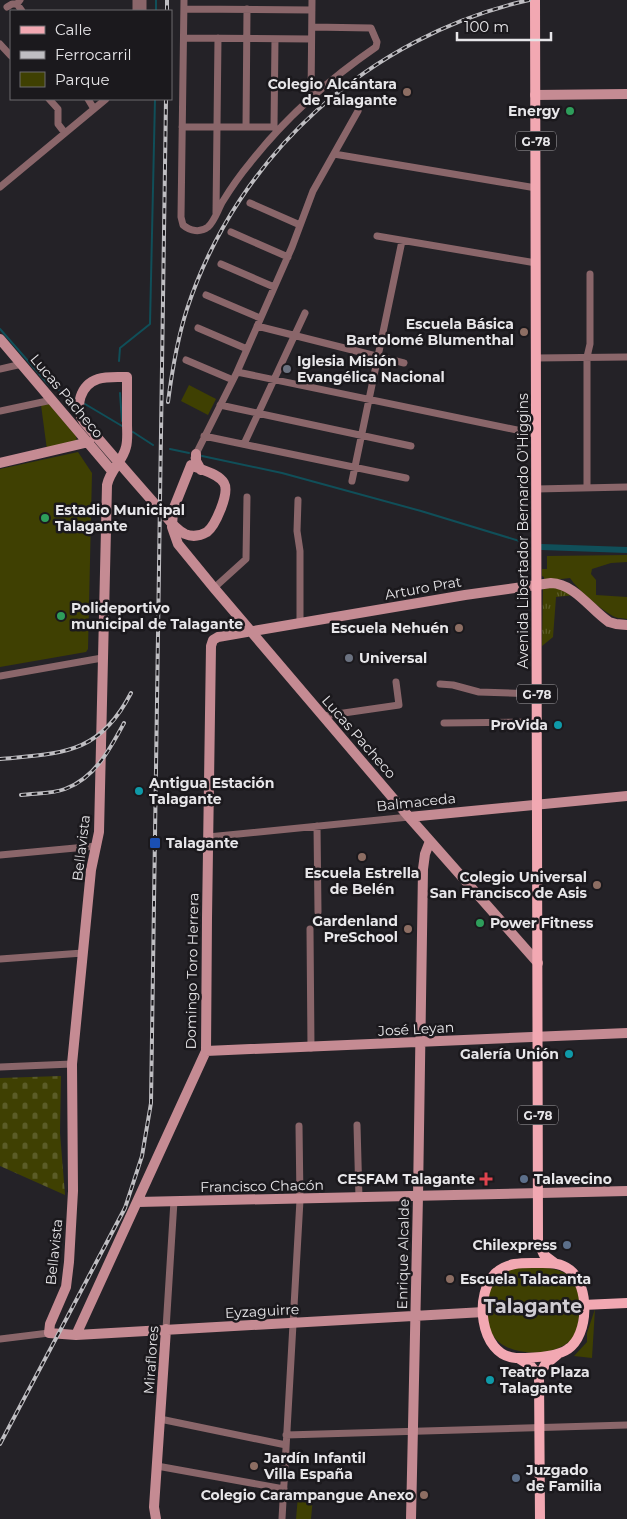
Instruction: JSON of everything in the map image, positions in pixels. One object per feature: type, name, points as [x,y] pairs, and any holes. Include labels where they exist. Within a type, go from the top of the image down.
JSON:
[{"type":"main road","name":"Avenida Libertador Bernardo O'Higgins","points":[[535,0],[538,1242]]},
{"type":"main road","points":[[521,1263],[532,1254],[538,1242]]},
{"type":"main road","points":[[538,1242],[544,1255],[556,1264],[567,1268],[578,1278],[582,1290],[583,1305],[583,1326],[580,1336],[572,1346],[558,1354],[545,1365],[539,1376],[540,1519]]},
{"type":"main road","points":[[539,1376],[532,1366],[518,1358],[504,1354],[491,1344],[485,1329],[486,1291],[492,1278],[504,1268],[521,1263],[556,1264]]},
{"type":"main road","points":[[583,1305],[627,1303]]},
{"type":"main road","points":[[518,1358],[558,1354]]},
{"type":"street","points":[[184,0],[181,217],[186,228],[191,230],[200,230],[209,226],[234,184],[276,129],[345,68],[376,47],[377,42],[371,28],[312,27]]},
{"type":"street","points":[[311,97],[312,0]]},
{"type":"street","points":[[8,7],[18,2]]},
{"type":"street","points":[[184,9],[312,10]]},
{"type":"street","points":[[246,127],[247,9]]},
{"type":"street","points":[[184,38],[311,39]]},
{"type":"street","points":[[216,214],[218,38]]},
{"type":"street","points":[[276,39],[276,129]]},
{"type":"street","points":[[0,44],[10,55]]},
{"type":"street","points":[[535,95],[627,94]]},
{"type":"street","points":[[50,100],[58,109],[58,124],[65,133]]},
{"type":"street","points":[[89,100],[94,108]]},
{"type":"street","points":[[0,187],[105,100]]},
{"type":"street","points":[[191,465],[237,372],[288,257],[313,191],[358,111]]},
{"type":"street","points":[[182,127],[276,129]]},
{"type":"street","points":[[334,154],[536,188]]},
{"type":"street","points":[[250,203],[300,225]]},
{"type":"street","points":[[230,232],[288,257]]},
{"type":"street","points":[[377,236],[536,264]]},
{"type":"street","points":[[352,481],[402,241]]},
{"type":"street","points":[[221,264],[274,287]]},
{"type":"street","points":[[587,488],[587,358],[590,344],[590,274]]},
{"type":"street","points":[[206,295],[260,318]]},
{"type":"street","points":[[244,444],[305,313]]},
{"type":"street","points":[[257,326],[404,363]]},
{"type":"street","points":[[198,328],[247,349]]},
{"type":"street","name":"Lucas Pacheco","points":[[0,339],[112,471]]},
{"type":"street","points":[[536,358],[627,357]]},
{"type":"street","points":[[186,360],[233,380]]},
{"type":"street","points":[[0,369],[22,364]]},
{"type":"street","points":[[237,372],[536,434]]},
{"type":"street","name":"Lucas Pacheco","points":[[126,376],[100,378],[88,385],[81,396],[79,406],[84,422],[164,513],[185,534],[195,536],[208,531],[224,502],[226,490],[224,483],[213,475],[191,465],[173,510],[172,521],[173,533],[178,544],[187,557],[409,817],[538,963]]},
{"type":"street","name":"Bellavista","points":[[49,1329],[66,1287],[70,1249],[73,1191],[72,1064],[91,870],[100,832],[102,658],[107,485],[112,471],[122,457],[127,445],[126,376]]},
{"type":"street","points":[[0,411],[52,400]]},
{"type":"street","points":[[220,405],[411,446]]},
{"type":"street","points":[[204,436],[406,478]]},
{"type":"street","points":[[0,463],[88,442]]},
{"type":"street","points":[[186,476],[201,470],[196,461],[196,454]]},
{"type":"street","points":[[536,489],[627,487]]},
{"type":"street","points":[[214,588],[246,559],[247,497]]},
{"type":"street","points":[[298,500],[297,531],[300,551],[300,623]]},
{"type":"street","name":"Arturo Prat","points":[[213,640],[218,637],[300,623],[551,583],[563,585],[571,589],[609,622],[627,625]]},
{"type":"street","name":"Domingo Toro Herrera","points":[[76,1335],[206,1051],[211,656],[213,640]]},
{"type":"street","points":[[0,676],[102,658]]},
{"type":"street","points":[[323,716],[399,705],[396,682]]},
{"type":"street","points":[[440,684],[453,685],[479,692],[537,694]]},
{"type":"street","points":[[444,723],[537,722]]},
{"type":"street","name":"Balmaceda","points":[[208,837],[627,796]]},
{"type":"street","points":[[317,826],[318,912]]},
{"type":"street","name":"Enrique Alcalde","points":[[411,1519],[423,869],[425,854],[430,841]]},
{"type":"street","points":[[0,855],[97,846]]},
{"type":"street","points":[[310,929],[311,1048]]},
{"type":"street","points":[[0,959],[83,953]]},
{"type":"street","name":"José Leyan","points":[[206,1051],[627,1033]]},
{"type":"street","points":[[0,1067],[72,1064]]},
{"type":"street","points":[[357,1125],[358,1198]]},
{"type":"street","points":[[282,1519],[300,1200],[299,1126]]},
{"type":"street","name":"Francisco Chacón","points":[[138,1202],[300,1200],[627,1191]]},
{"type":"street","name":"Miraflores","points":[[156,1519],[154,1507],[174,1202]]},
{"type":"street","name":"Eyzaguirre","points":[[49,1329],[76,1335],[484,1312]]},
{"type":"street","points":[[0,1339],[49,1329]]},
{"type":"street","points":[[160,1419],[286,1445]]},
{"type":"street","points":[[286,1435],[627,1425]]},
{"type":"street","points":[[157,1466],[284,1490]]},
{"type":"green space","points":[[189,385],[216,399],[208,415],[181,401]]},
{"type":"green space","points":[[48,403],[76,436],[77,442],[47,450],[41,405]]},
{"type":"green space","name":"Estadio Municipal Talagante","points":[[78,452],[92,473],[88,649],[86,652],[0,667],[0,469]]},
{"type":"green space","points":[[627,555],[627,562],[611,563],[592,569],[591,574],[596,580],[596,595],[627,597],[627,619],[616,618],[597,605],[570,578],[544,581],[542,576],[542,569],[547,569],[547,556]]},
{"type":"green space","points":[[545,587],[553,587],[575,595],[556,597],[553,637],[542,646],[543,589]]},
{"type":"green space","points":[[61,1076],[60,1133],[65,1195],[0,1166],[0,1078]]},
{"type":"green space","points":[[511,1268],[546,1268],[557,1270],[573,1280],[578,1290],[580,1304],[579,1319],[575,1334],[568,1342],[559,1348],[547,1352],[521,1352],[499,1342],[492,1334],[488,1321],[489,1295],[496,1280]]},
{"type":"green space","points":[[595,1309],[592,1358],[574,1356],[587,1342],[587,1333]]},
{"type":"green space","points":[[298,1496],[313,1497],[311,1519],[296,1519]]},
{"type":"waterway","points":[[156,0],[156,10]]},
{"type":"waterway","points":[[119,361],[120,348],[150,324],[155,100]]},
{"type":"waterway","points":[[0,329],[49,385],[75,399]]},
{"type":"waterway","points":[[120,393],[122,421]]},
{"type":"waterway","points":[[85,404],[122,426]]},
{"type":"waterway","points":[[133,432],[153,445]]},
{"type":"waterway","points":[[170,449],[189,453]]},
{"type":"waterway","points":[[202,456],[282,473],[421,511],[526,543]]},
{"type":"waterway","points":[[542,547],[627,550]]},
{"type":"railway","points":[[167,0],[167,10]]},
{"type":"railway","points":[[168,402],[183,321],[210,253],[240,200],[276,153],[318,110],[364,73],[416,42],[471,17],[529,0]]},
{"type":"railway","points":[[0,1444],[125,1208],[142,1156],[151,1103],[166,100]]},
{"type":"railway","points":[[0,759],[60,752],[92,740],[106,729],[119,713],[131,693]]},
{"type":"railway","points":[[21,795],[60,791],[85,778],[100,762],[124,723]]},
{"type":"place","name":"Colegio Alcántara de Talagante","points":[[407,92]]},
{"type":"place","name":"Energy","points":[[570,111]]},
{"type":"place","name":"Escuela Básica Bartolomé Blumenthal","points":[[524,332]]},
{"type":"place","name":"Iglesia Misión Evangélica Nacional","points":[[287,369]]},
{"type":"place","name":"Estadio Municipal Talagante","points":[[45,518]]},
{"type":"place","name":"Polideportivo municipal de Talagante","points":[[61,616]]},
{"type":"place","name":"Escuela Nehuén","points":[[459,628]]},
{"type":"place","name":"Universal","points":[[349,658]]},
{"type":"place","name":"ProVida","points":[[558,725]]},
{"type":"place","name":"Antigua Estación Talagante","points":[[139,791]]},
{"type":"place","name":"Talagante","points":[[155,843]]},
{"type":"place","name":"Escuela Estrella de Belén","points":[[362,857]]},
{"type":"place","name":"Colegio Universal San Francisco de Asis","points":[[597,885]]},
{"type":"place","name":"Power Fitness","points":[[480,923]]},
{"type":"place","name":"Gardenland PreSchool","points":[[408,929]]},
{"type":"place","name":"Galería Unión","points":[[569,1054]]},
{"type":"place","name":"CESFAM Talagante","points":[[486,1179]]},
{"type":"place","name":"Talavecino","points":[[524,1179]]},
{"type":"place","name":"Chilexpress","points":[[567,1245]]},
{"type":"place","name":"Escuela Talacanta","points":[[450,1279]]},
{"type":"place","name":"Teatro Plaza Talagante","points":[[490,1380]]},
{"type":"place","name":"Jardín Infantil Villa España","points":[[254,1466]]},
{"type":"place","name":"Juzgado de Familia","points":[[516,1478]]},
{"type":"place","name":"Colegio Carampangue Anexo","points":[[424,1495]]},
{"type":"district","name":"Talagante","points":[[533,1306]]}]
